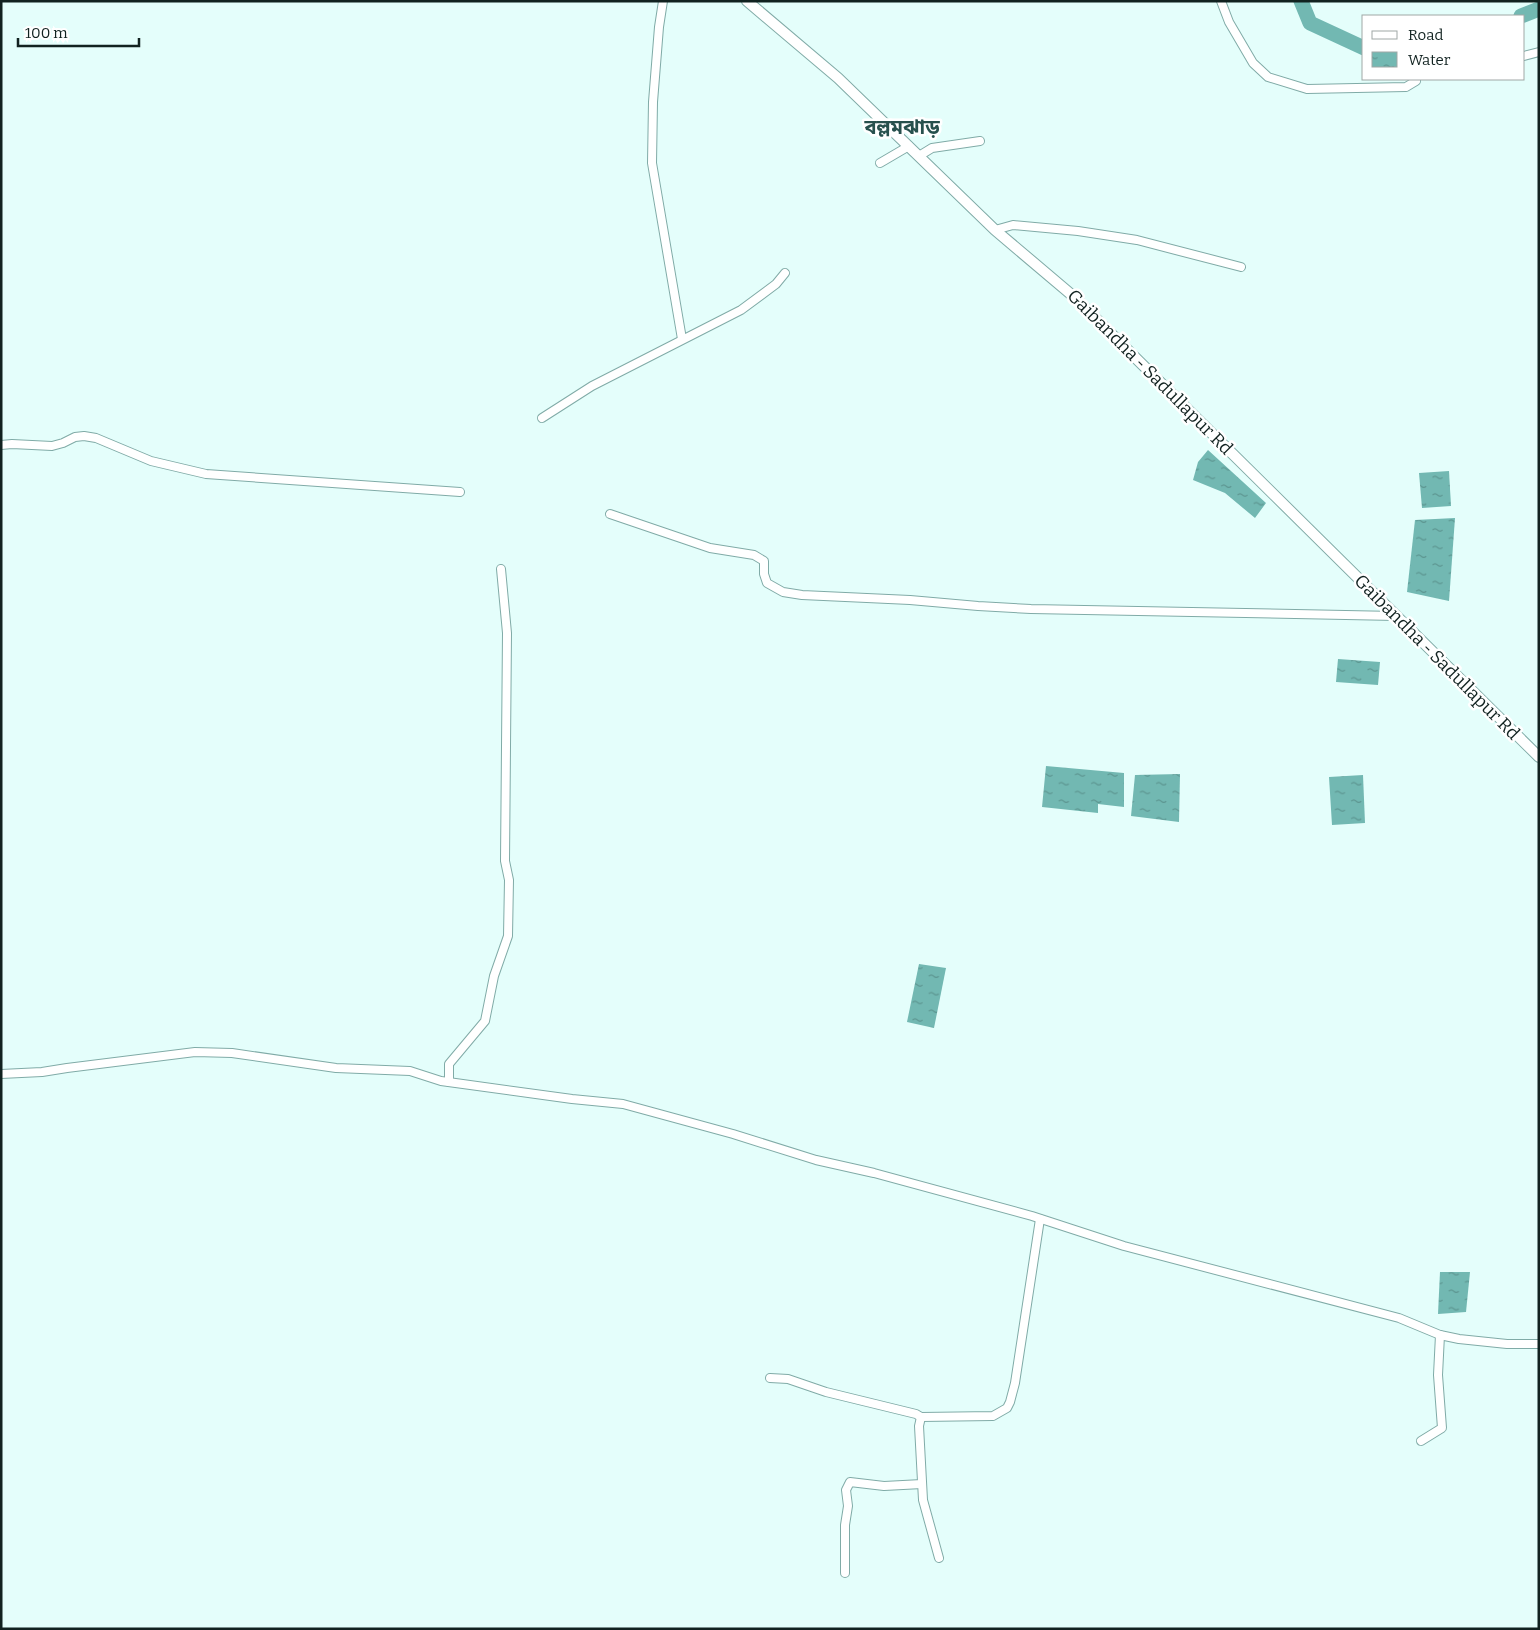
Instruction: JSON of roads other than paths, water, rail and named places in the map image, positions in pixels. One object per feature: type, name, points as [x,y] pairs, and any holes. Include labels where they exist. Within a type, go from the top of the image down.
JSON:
[{"type":"main road","name":"Gaibandha - Sadullapur Rd","points":[[747,1],[838,78],[995,230],[1073,296],[1539,757]]},
{"type":"street","points":[[663,1],[653,102],[652,163],[682,339]]},
{"type":"street","points":[[1221,1],[1229,22],[1253,63],[1268,77],[1307,89],[1406,86],[1416,81]]},
{"type":"street","points":[[1525,56],[1539,52]]},
{"type":"street","points":[[919,156],[932,148],[980,141]]},
{"type":"street","points":[[880,163],[909,146]]},
{"type":"street","points":[[995,230],[1013,225],[1078,231],[1137,240],[1241,267]]},
{"type":"street","points":[[542,418],[592,386],[740,310],[776,284],[785,274]]},
{"type":"street","points":[[1,445],[52,446],[64,443],[74,437],[84,436],[96,438],[151,460],[206,474],[460,492]]},
{"type":"street","points":[[610,514],[710,548],[754,555],[764,561],[764,574],[767,584],[783,592],[802,595],[910,600],[1031,609],[1396,616]]},
{"type":"street","points":[[449,1082],[449,1064],[485,1021],[494,976],[508,936],[509,880],[505,862],[508,633],[501,569]]},
{"type":"street","points":[[1,1074],[42,1072],[194,1052],[232,1053],[336,1068],[410,1071],[441,1081],[622,1104],[733,1134],[816,1160],[874,1173],[1040,1219],[1124,1246],[1399,1318],[1440,1335],[1493,1343],[1539,1344]]},
{"type":"street","points":[[770,1378],[788,1379],[826,1392],[916,1414],[921,1417],[993,1416],[1007,1408],[1015,1383],[1040,1219]]},
{"type":"street","points":[[1421,1441],[1442,1428],[1438,1375],[1440,1335]]},
{"type":"street","points":[[921,1417],[919,1426],[923,1500],[939,1558]]},
{"type":"street","points":[[845,1573],[845,1525],[848,1506],[846,1490],[850,1482],[877,1486],[922,1484]]},
{"type":"water","points":[[1208,450],[1266,503],[1255,518],[1225,493],[1193,480],[1198,462]]},
{"type":"water","points":[[1449,471],[1451,506],[1422,508],[1419,473]]},
{"type":"water","points":[[1455,518],[1449,601],[1407,592],[1415,520]]},
{"type":"water","points":[[1338,659],[1380,662],[1378,685],[1336,682]]},
{"type":"water","points":[[1046,766],[1124,773],[1124,807],[1098,804],[1098,813],[1042,807]]},
{"type":"water","points":[[1180,774],[1179,822],[1131,816],[1135,775]]},
{"type":"water","points":[[1363,775],[1365,823],[1332,825],[1329,777]]},
{"type":"water","points":[[919,964],[946,968],[934,1028],[907,1022]]},
{"type":"water","points":[[1440,1272],[1470,1272],[1466,1312],[1438,1314]]},
{"type":"waterway","points":[[1301,1],[1310,23],[1362,47]]},
{"type":"waterway","points":[[1524,15],[1539,9]]},
{"type":"district","name":"বল্লমঝাড়","points":[[902,127]]}]
